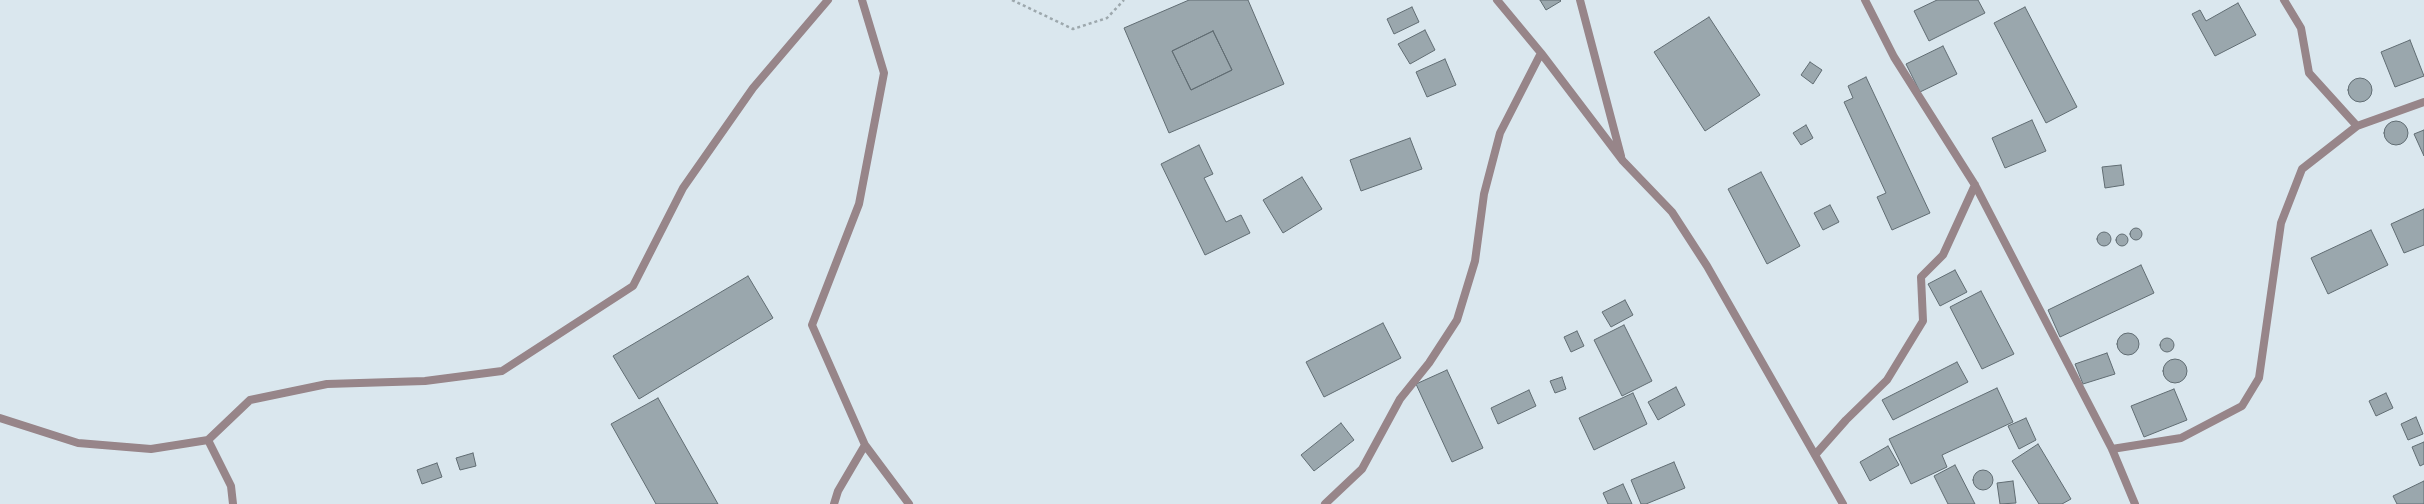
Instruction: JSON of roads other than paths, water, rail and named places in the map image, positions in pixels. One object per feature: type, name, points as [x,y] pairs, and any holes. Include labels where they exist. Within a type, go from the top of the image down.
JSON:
[{"type":"street","points":[[0,418],[78,443],[151,448],[208,440],[250,400],[327,384],[425,381],[502,371],[633,286],[683,188],[753,88],[828,0]]},
{"type":"street","points":[[862,0],[884,73],[859,204],[812,325],[865,445],[909,504]]},
{"type":"street","points":[[1497,0],[1541,52],[1622,161],[1672,212],[1707,266],[1844,504]]},
{"type":"street","points":[[1580,0],[1622,161]]},
{"type":"street","points":[[1865,0],[1894,57],[1975,185],[2112,449],[2135,504]]},
{"type":"street","points":[[2284,0],[2301,28],[2309,73],[2357,126]]},
{"type":"street","points":[[1325,504],[1362,469],[1400,399],[1429,363],[1457,320],[1474,261],[1484,194],[1500,133],[1541,52]]},
{"type":"street","points":[[2112,449],[2181,438],[2242,406],[2259,378],[2281,223],[2302,169],[2357,126],[2424,102]]},
{"type":"street","points":[[1815,456],[1846,420],[1887,380],[1923,321],[1921,277],[1943,255],[1975,185]]},
{"type":"street","points":[[208,440],[231,486],[234,504]]},
{"type":"street","points":[[834,504],[838,491],[865,445]]}]
